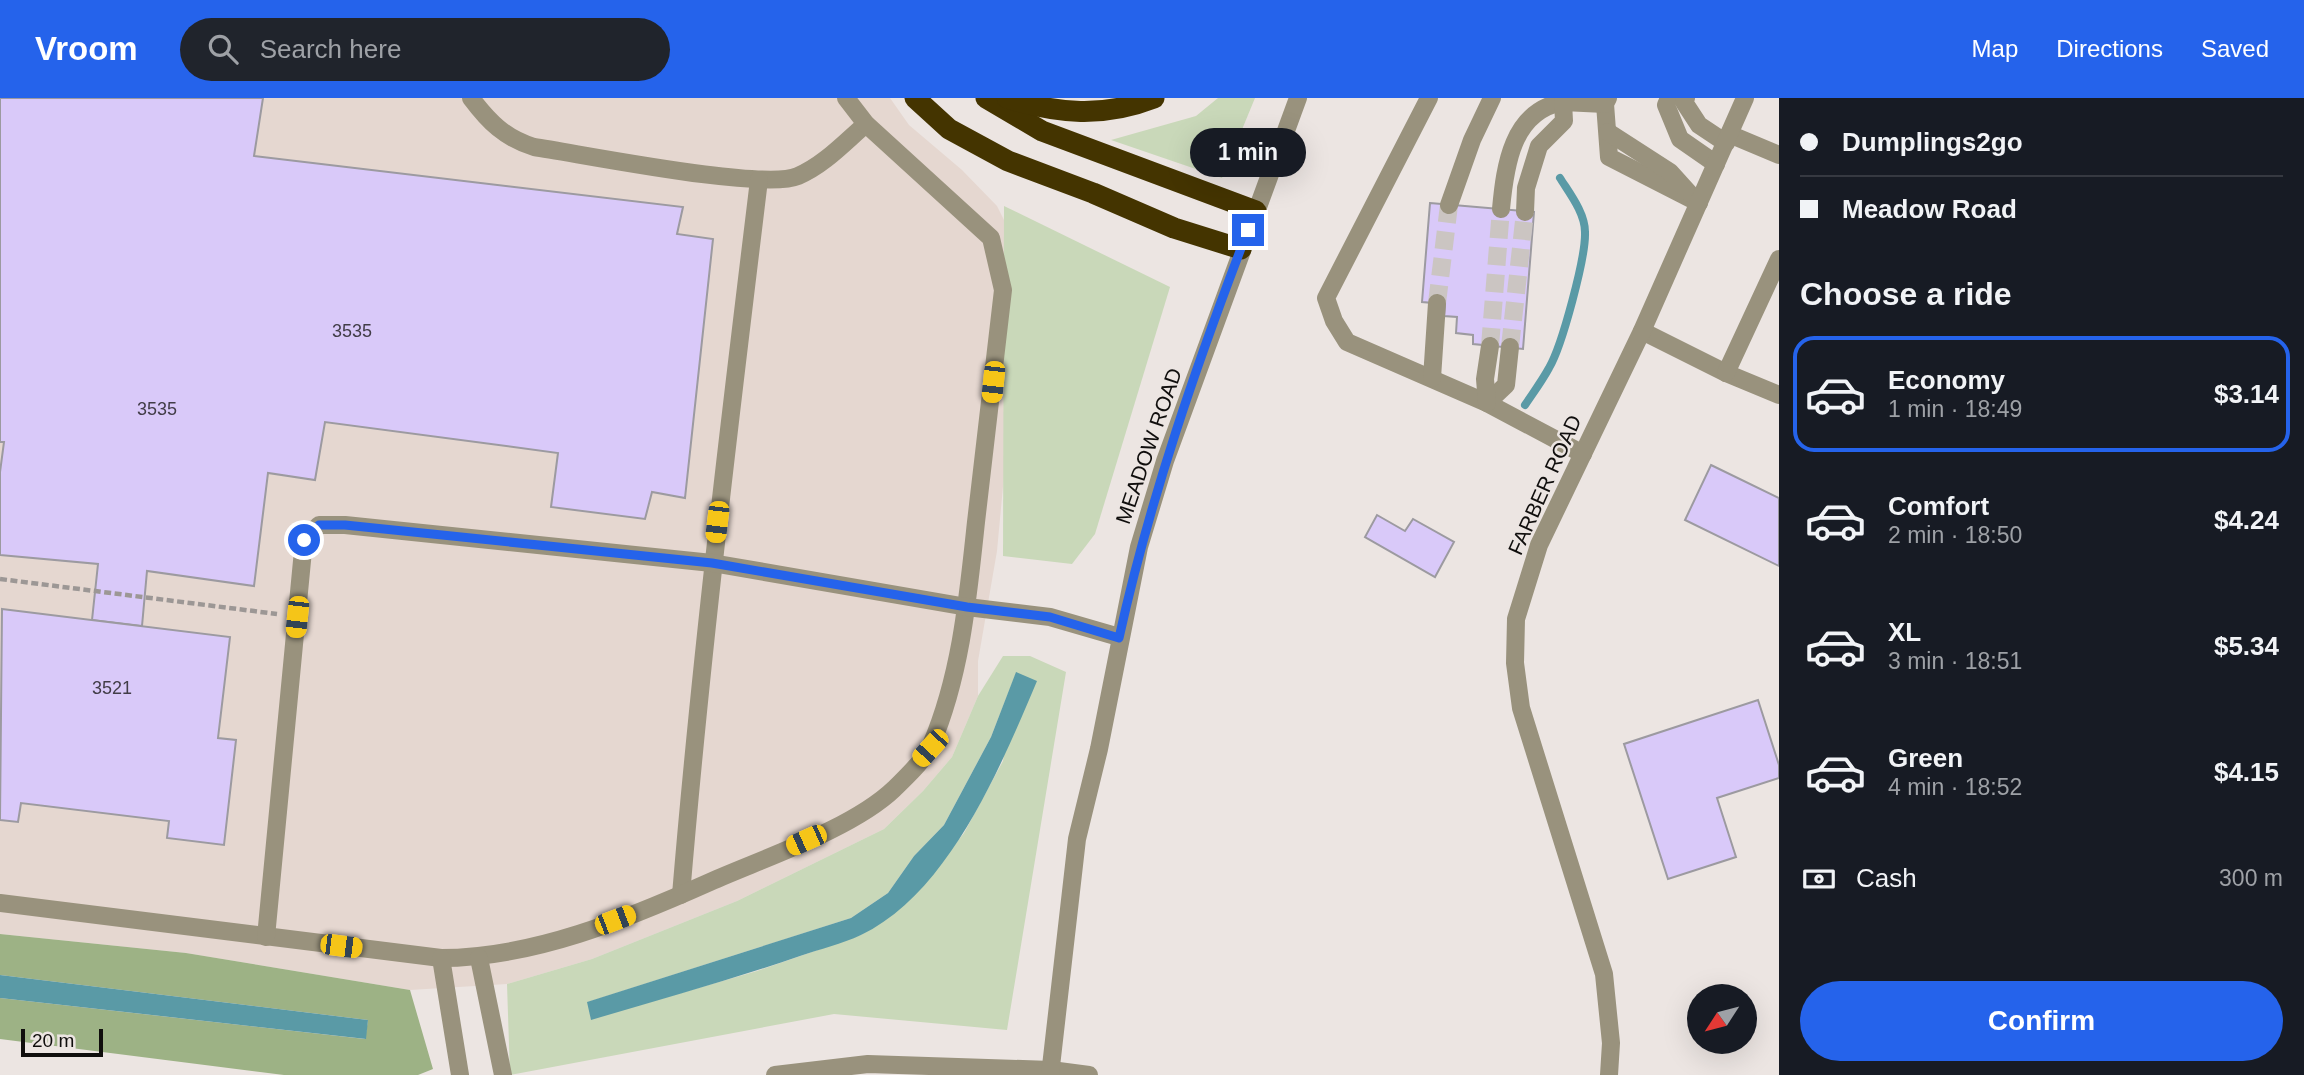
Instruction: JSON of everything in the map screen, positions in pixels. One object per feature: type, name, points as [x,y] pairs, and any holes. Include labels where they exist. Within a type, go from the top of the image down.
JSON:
[{"type":"highway","points":[[915,98],[949,129],[1007,161],[1093,193],[1174,228],[1241,249]]},
{"type":"highway","points":[[986,98],[1042,131],[1256,211]]},
{"type":"highway","points":[[1007,98],[1044,109],[1084,114],[1128,108],[1153,98]]},
{"type":"street","points":[[471,98],[490,123],[514,141],[534,147],[759,180],[797,177],[826,159],[866,124]]},
{"type":"street","points":[[0,903],[441,958],[479,958],[615,920],[681,895],[830,829],[866,810],[892,790],[930,748],[946,703],[967,607],[1003,290],[991,238],[866,124],[846,98]]},
{"type":"street","name":"MEADOW ROAD","points":[[1050,1072],[1077,839],[1099,749],[1139,547],[1165,461],[1298,98]]},
{"type":"street","points":[[1429,98],[1326,298],[1334,321],[1347,342],[1487,402],[1583,454]]},
{"type":"street","points":[[1449,205],[1472,140],[1492,98]]},
{"type":"street","points":[[1669,98],[1665,105],[1680,139],[1716,164]]},
{"type":"street","points":[[1686,98],[1684,102],[1699,125],[1779,155]]},
{"type":"street","name":"FARBER ROAD","points":[[1609,1075],[1611,1043],[1604,974],[1521,708],[1515,663],[1517,619],[1539,545],[1642,331],[1745,98]]},
{"type":"street","points":[[1525,212],[1526,188],[1539,146],[1564,121],[1562,100]]},
{"type":"street","points":[[1501,209],[1504,171],[1520,131],[1543,106],[1562,100],[1606,101],[1609,157],[1699,203]]},
{"type":"street","points":[[681,895],[712,563],[734,405],[759,180]]},
{"type":"street","points":[[1726,373],[1779,259]]},
{"type":"street","points":[[1432,378],[1437,303]]},
{"type":"street","points":[[1642,331],[1726,373],[1779,395]]},
{"type":"street","points":[[1487,402],[1485,379],[1490,346]]},
{"type":"street","points":[[1487,402],[1506,385],[1510,347]]},
{"type":"street","points":[[266,937],[304,540],[319,525],[345,525],[712,563],[967,607],[1050,617],[1119,638]]},
{"type":"street","points":[[441,958],[460,1075]]},
{"type":"street","points":[[479,958],[503,1075]]},
{"type":"street","points":[[775,1075],[868,1064],[1089,1075]]},
{"type":"path","points":[[0,579],[297,617]]},
{"type":"shaded area","points":[[0,98],[890,98],[909,125],[962,170],[997,206],[1027,266],[1016,347],[997,551],[978,661],[978,696],[952,757],[923,791],[884,829],[737,901],[592,959],[507,984],[410,990],[186,953],[0,934]]},
{"type":"green space","points":[[1218,98],[1255,98],[1222,178],[1111,140],[1196,116]]},
{"type":"green space","points":[[1004,206],[1170,287],[1095,534],[1072,564],[1003,556]]},
{"type":"green space","points":[[1003,656],[1030,656],[1066,672],[1007,1030],[834,1014],[510,1075],[507,984],[592,959],[737,901],[884,829],[923,791],[952,757],[978,696]],"holes":[[[1016,673],[1003,761],[964,833],[925,882],[899,909],[861,935],[757,971],[591,1019],[588,1002],[851,918],[888,893],[914,856],[944,825],[991,737]]]},
{"type":"green space","points":[[0,934],[186,953],[410,990],[433,1069],[418,1075],[284,1075],[0,1039],[0,998],[365,1039],[368,1020],[0,975]]},
{"type":"water","points":[[1016,672],[1037,681],[989,788],[946,859],[921,890],[892,916],[861,935],[839,944],[591,1020],[587,1002],[851,918],[888,893],[914,856],[944,825],[991,737]]},
{"type":"water","points":[[0,975],[368,1020],[366,1039],[0,998]]},
{"type":"building","points":[[0,98],[263,98],[254,156],[683,207],[677,234],[713,239],[685,498],[652,492],[645,519],[551,507],[558,453],[325,422],[315,480],[268,473],[254,586],[147,571],[142,626],[92,620],[98,564],[0,555],[0,472],[4,442],[0,442]]},
{"type":"building","points":[[1430,203],[1534,212],[1523,349],[1473,344],[1473,335],[1456,333],[1457,317],[1444,316],[1445,304],[1422,302]]},
{"type":"building","points":[[1711,465],[1779,498],[1779,566],[1685,520]]},
{"type":"building","points":[[1377,515],[1405,531],[1413,519],[1454,542],[1435,577],[1365,537]]},
{"type":"building","points":[[2,609],[230,637],[218,738],[236,740],[224,845],[167,838],[169,821],[21,803],[18,822],[0,820]]},
{"type":"building","points":[[1758,700],[1779,765],[1779,778],[1717,798],[1736,857],[1668,879],[1624,744]]},
{"type":"waterway","points":[[1525,405],[1549,368],[1560,341],[1584,244],[1582,218],[1560,178]]},
{"type":"tunnel","points":[[1437,303],[1449,205]]},
{"type":"tunnel","points":[[1490,346],[1501,209]]},
{"type":"tunnel","points":[[1510,347],[1525,212]]},
{"type":"route","points":[[304,540],[319,525],[345,525],[712,563],[967,607],[1050,617],[1119,638],[1139,547],[1165,461],[1248,230]]}]
